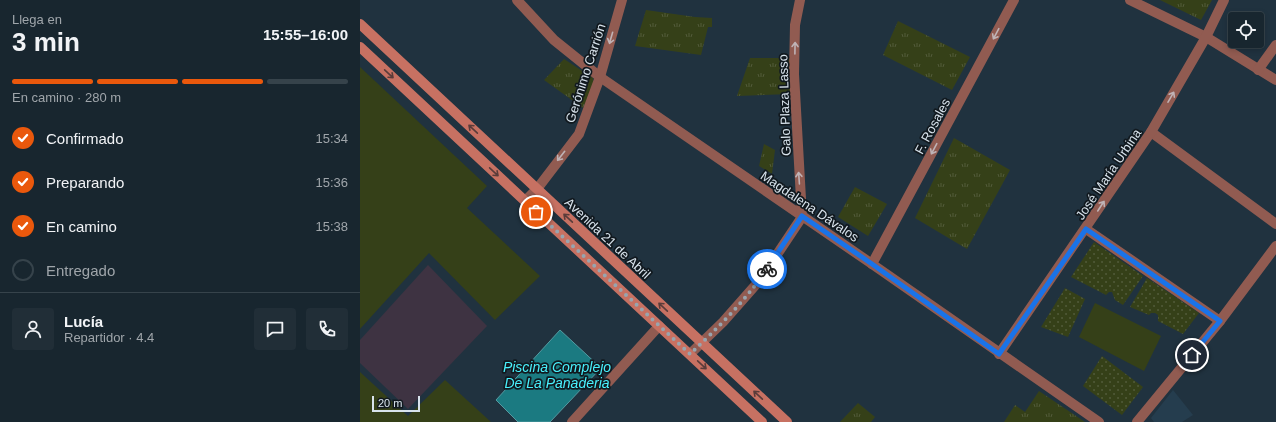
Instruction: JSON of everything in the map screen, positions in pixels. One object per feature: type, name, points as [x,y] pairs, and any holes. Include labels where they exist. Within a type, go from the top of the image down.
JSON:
[{"type":"main road","name":"Avenida 21 de Abril","points":[[360,24],[787,422]]},
{"type":"main road","points":[[360,47],[762,422]]},
{"type":"street","name":"Magdalena Dávalos","points":[[517,0],[554,40],[600,77],[1099,422]]},
{"type":"street","name":"Gerónimo Carrión","points":[[525,201],[537,189],[579,134],[600,77],[622,0]]},
{"type":"street","name":"Galo Plaza Lasso","points":[[800,0],[795,24],[794,74],[802,216]]},
{"type":"street","name":"F. Rosales","points":[[872,264],[1014,0]]},
{"type":"street","points":[[1130,0],[1206,37],[1276,80]]},
{"type":"street","name":"José María Urbina","points":[[999,354],[1151,132],[1206,37],[1224,0]]},
{"type":"street","points":[[1258,70],[1276,45]]},
{"type":"street","points":[[1151,132],[1276,224]]},
{"type":"street","points":[[690,354],[760,280],[802,216]]},
{"type":"street","points":[[1086,229],[1220,321]]},
{"type":"street","points":[[1137,422],[1220,321],[1276,246]]},
{"type":"street","points":[[572,422],[659,326]]},
{"type":"shaded area","points":[[428,265],[487,326],[408,409],[360,363],[360,340]]},
{"type":"shaded area","points":[[1173,390],[1193,415],[1182,422],[1154,422],[1151,418]]},
{"type":"green space","points":[[1160,0],[1212,0],[1201,20]]},
{"type":"green space","points":[[646,10],[712,18],[712,27],[708,27],[701,55],[635,46]]},
{"type":"green space","points":[[898,21],[970,57],[952,90],[883,55]]},
{"type":"green space","points":[[750,58],[792,58],[791,94],[737,96]]},
{"type":"green space","points":[[564,59],[593,78],[594,85],[583,108],[544,80]]},
{"type":"green space","points":[[360,67],[487,186],[467,208],[540,276],[495,320],[429,253],[360,329]]},
{"type":"green space","points":[[954,138],[1010,170],[967,249],[915,218]]},
{"type":"green space","points":[[764,144],[775,150],[772,174],[759,166]]},
{"type":"green space","points":[[855,187],[887,204],[868,236],[838,217]]},
{"type":"green space","points":[[1094,242],[1143,276],[1123,305],[1115,300],[1112,292],[1109,292],[1106,295],[1071,277]]},
{"type":"green space","points":[[1147,278],[1199,313],[1183,334],[1158,321],[1158,315],[1155,313],[1151,313],[1149,315],[1130,307]]},
{"type":"green space","points":[[1065,288],[1085,299],[1068,337],[1041,327]]},
{"type":"green space","points":[[1095,303],[1161,336],[1144,371],[1079,337]]},
{"type":"green space","points":[[1102,356],[1143,387],[1122,415],[1083,386]]},
{"type":"green space","points":[[360,372],[408,416],[445,380],[491,422],[360,422]]},
{"type":"green space","points":[[1039,391],[1085,422],[1004,422],[1015,405],[1025,412]]},
{"type":"green space","points":[[858,403],[875,417],[871,422],[840,422]]},
{"type":"water","name":"Piscina Complejo De La Panaderia","points":[[560,330],[601,368],[550,422],[518,422],[496,400]]},
{"type":"way so far","points":[[536,212],[690,354],[722,322],[760,280],[767,269]]},
{"type":"route","points":[[767,269],[802,216],[999,354],[1086,229],[1220,321],[1192,355]]}]
